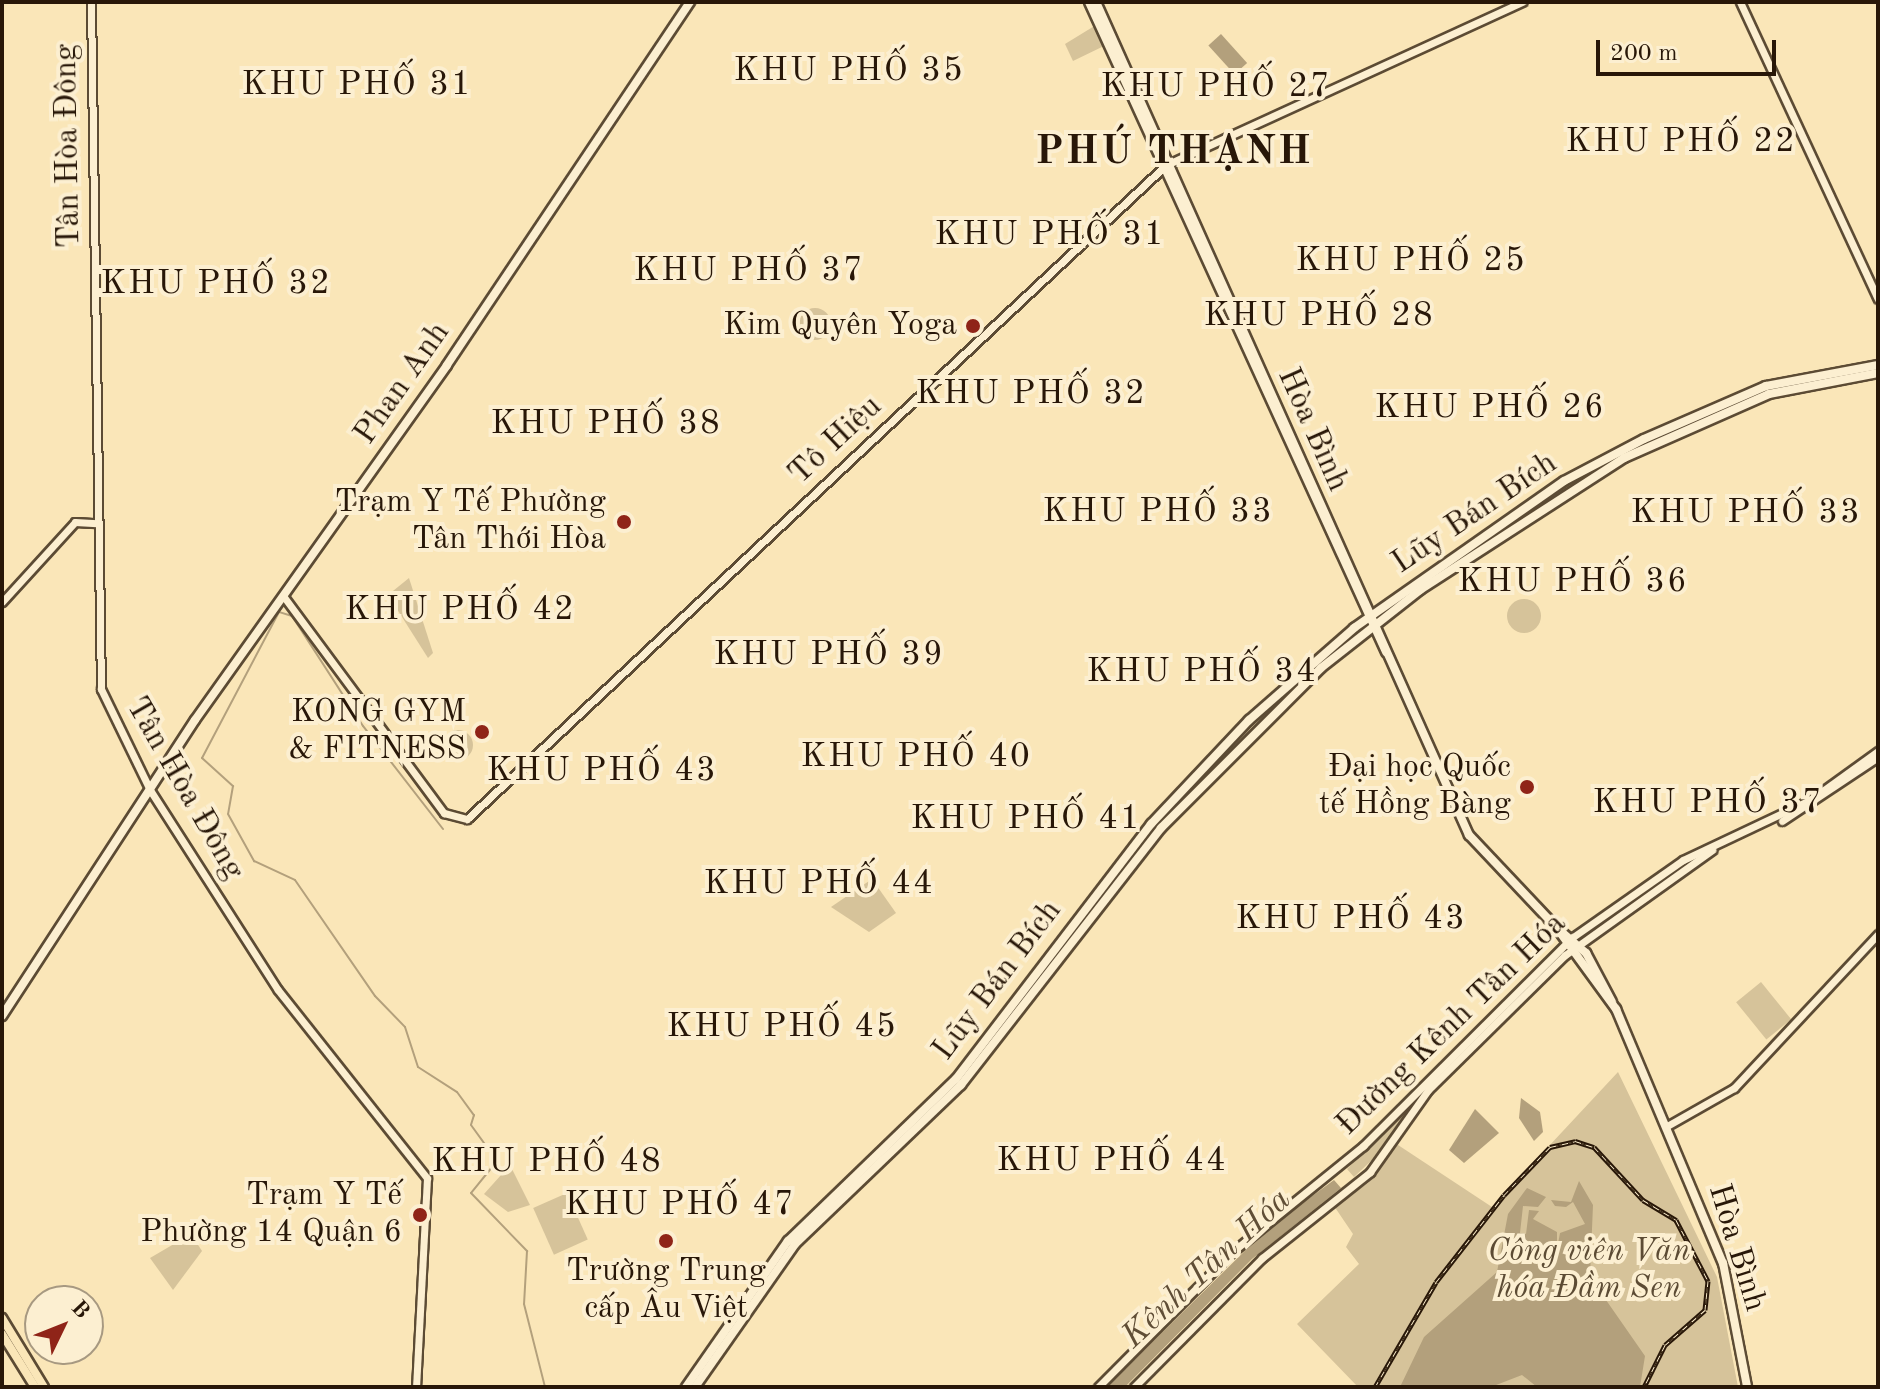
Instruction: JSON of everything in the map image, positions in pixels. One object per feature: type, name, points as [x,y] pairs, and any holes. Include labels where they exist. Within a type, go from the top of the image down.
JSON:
[{"type":"main road","name":"Phan Anh","points":[[2,1016],[150,790],[690,2]]},
{"type":"main road","name":"Hòa Bình","points":[[1089,2],[1168,164],[1365,598],[1371,620]]},
{"type":"main road","name":"Hòa Bình","points":[[1096,2],[1362,608],[1388,653],[1469,835],[1573,943],[1612,1002],[1723,1263],[1747,1387]]},
{"type":"main road","name":"Lũy Bán Bích","points":[[686,1387],[788,1241],[959,1076],[1151,824],[1249,720],[1371,620],[1564,481],[1667,427],[1766,386],[1878,365]]},
{"type":"main road","name":"Lũy Bán Bích","points":[[1387,608],[1569,489],[1682,428],[1769,394],[1878,373]]},
{"type":"main road","points":[[1362,608],[1357,632],[1380,638],[1387,608],[1365,598]]},
{"type":"main road","name":"Lũy Bán Bích","points":[[695,1387],[795,1244],[961,1085],[1161,828],[1255,727],[1357,632]]},
{"type":"main road","points":[[2,1318],[44,1387]]},
{"type":"main road","points":[[2,1334],[35,1387]]},
{"type":"street","name":"Tân Hòa Đông","points":[[91,2],[101,689],[150,790],[278,990],[427,1178],[416,1387]]},
{"type":"street","name":"Tô Hiệu","points":[[284,597],[444,813],[467,819],[1168,164],[1522,2]]},
{"type":"street","points":[[1740,2],[1878,299]]},
{"type":"street","points":[[2,602],[75,522],[97,523]]},
{"type":"street","name":"Đường Kênh Tân Hóa","points":[[1819,796],[1878,751]]},
{"type":"street","name":"Đường Kênh Tân Hóa","points":[[1098,1387],[1232,1252],[1376,1132],[1573,943],[1686,865],[1819,796],[1878,757]]},
{"type":"street","points":[[1667,1126],[1734,1088],[1878,934]]},
{"type":"street","name":"Đường Kênh Tân Hóa","points":[[1134,1387],[1262,1258],[1370,1172],[1428,1090],[1573,943]]},
{"type":"street","points":[[1376,1132],[1390,1144]]},
{"type":"green space","points":[[1096,25],[1106,45],[1073,61],[1065,44]]},
{"type":"green space","points":[[815,308],[826,313],[831,324],[826,335],[815,340],[804,335],[799,324],[804,313]]},
{"type":"green space","points":[[409,578],[433,653],[428,658],[388,595]]},
{"type":"green space","points":[[1524,599],[1536,604],[1541,616],[1536,628],[1524,633],[1512,628],[1507,616],[1512,604]]},
{"type":"green space","points":[[458,730],[469,734],[473,745],[469,756],[458,760],[447,756],[443,745],[447,734]]},
{"type":"green space","points":[[872,879],[896,913],[869,932],[831,907]]},
{"type":"green space","points":[[1761,982],[1791,1019],[1766,1039],[1736,1002]]},
{"type":"green space","name":"Công viên Văn hóa Đầm Sen","points":[[1618,1072],[1717,1277],[1738,1387],[1358,1387],[1297,1324],[1359,1264],[1346,1247],[1353,1234],[1334,1206],[1368,1183],[1395,1143],[1492,1207]]},
{"type":"green space","points":[[1418,1096],[1374,1158],[1354,1177],[1347,1169]]},
{"type":"green space","points":[[510,1165],[530,1205],[508,1212],[484,1194]]},
{"type":"green space","points":[[567,1193],[588,1240],[554,1255],[533,1208]]},
{"type":"green space","points":[[191,1234],[202,1251],[173,1290],[150,1258]]},
{"type":"shaded area","points":[[1221,34],[1247,63],[1234,74],[1208,45]]},
{"type":"shaded area","points":[[1521,1098],[1540,1112],[1543,1132],[1534,1141],[1519,1118]]},
{"type":"shaded area","points":[[1475,1109],[1499,1133],[1464,1163],[1449,1150]]},
{"type":"shaded area","points":[[1334,1180],[1341,1188],[1252,1259],[1125,1387],[1107,1387],[1266,1230]]},
{"type":"shaded area","points":[[1579,1181],[1593,1205],[1590,1277],[1645,1356],[1640,1387],[1537,1387],[1522,1375],[1491,1387],[1400,1387],[1424,1337],[1497,1272],[1508,1214],[1527,1188],[1546,1197],[1538,1207],[1523,1206],[1520,1233],[1526,1234],[1529,1210],[1539,1211],[1533,1219],[1557,1232],[1557,1249],[1560,1233],[1585,1224],[1573,1202],[1566,1207],[1555,1206],[1551,1200],[1571,1202]]},
{"type":"waterway","points":[[443,829],[363,726],[292,616],[279,612],[202,758],[233,786],[228,814],[254,861],[295,880],[375,996],[405,1027],[418,1067],[457,1092],[474,1115],[471,1125],[497,1161],[471,1193],[527,1251],[524,1304],[545,1387]]},
{"type":"railway","points":[[1375,1387],[1436,1282],[1504,1195],[1550,1147],[1575,1141],[1594,1147],[1643,1200],[1676,1220],[1708,1281],[1705,1310],[1665,1345],[1644,1387]]},
{"type":"place","name":"Kim Quyên Yoga","points":[[973,326]]},
{"type":"place","name":"Trạm Y Tế Phường Tân Thới Hòa","points":[[624,522]]},
{"type":"place","name":"KONG GYM & FITNESS","points":[[482,732]]},
{"type":"place","name":"Đại học Quốc tế Hồng Bàng","points":[[1527,787]]},
{"type":"place","name":"Trạm Y Tế Phường 14 Quận 6","points":[[420,1215]]},
{"type":"place","name":"Trường Trung cấp Âu Việt","points":[[666,1241]]},
{"type":"district","name":"KHU PHỐ 35","points":[[849,72]]},
{"type":"district","name":"KHU PHỐ 31","points":[[357,86]]},
{"type":"district","name":"KHU PHỐ 27","points":[[1216,88]]},
{"type":"district","name":"KHU PHỐ 22","points":[[1681,143]]},
{"type":"district","name":"PHÚ THẠNH","points":[[1174,153]]},
{"type":"district","name":"KHU PHỐ 31","points":[[1050,236]]},
{"type":"district","name":"KHU PHỐ 25","points":[[1411,262]]},
{"type":"district","name":"KHU PHỐ 37","points":[[749,272]]},
{"type":"district","name":"KHU PHỐ 32","points":[[216,285]]},
{"type":"district","name":"KHU PHỐ 28","points":[[1319,317]]},
{"type":"district","name":"KHU PHỐ 32","points":[[1031,395]]},
{"type":"district","name":"KHU PHỐ 26","points":[[1490,409]]},
{"type":"district","name":"KHU PHỐ 38","points":[[606,425]]},
{"type":"district","name":"KHU PHỐ 33","points":[[1158,513]]},
{"type":"district","name":"KHU PHỐ 33","points":[[1746,514]]},
{"type":"district","name":"KHU PHỐ 36","points":[[1573,583]]},
{"type":"district","name":"KHU PHỐ 42","points":[[460,611]]},
{"type":"district","name":"KHU PHỐ 39","points":[[829,656]]},
{"type":"district","name":"KHU PHỐ 34","points":[[1202,673]]},
{"type":"district","name":"KHU PHỐ 40","points":[[916,758]]},
{"type":"district","name":"KHU PHỐ 43","points":[[602,772]]},
{"type":"district","name":"KHU PHỐ 37","points":[[1708,804]]},
{"type":"district","name":"KHU PHỐ 41","points":[[1026,820]]},
{"type":"district","name":"KHU PHỐ 44","points":[[819,885]]},
{"type":"district","name":"KHU PHỐ 43","points":[[1351,920]]},
{"type":"district","name":"KHU PHỐ 45","points":[[782,1028]]},
{"type":"district","name":"KHU PHỐ 44","points":[[1112,1162]]},
{"type":"district","name":"KHU PHỐ 48","points":[[547,1163]]},
{"type":"district","name":"KHU PHỐ 47","points":[[680,1206]]},
{"type":"water label","name":"Kênh Tân Hóa","points":[[1207,1269]]}]
